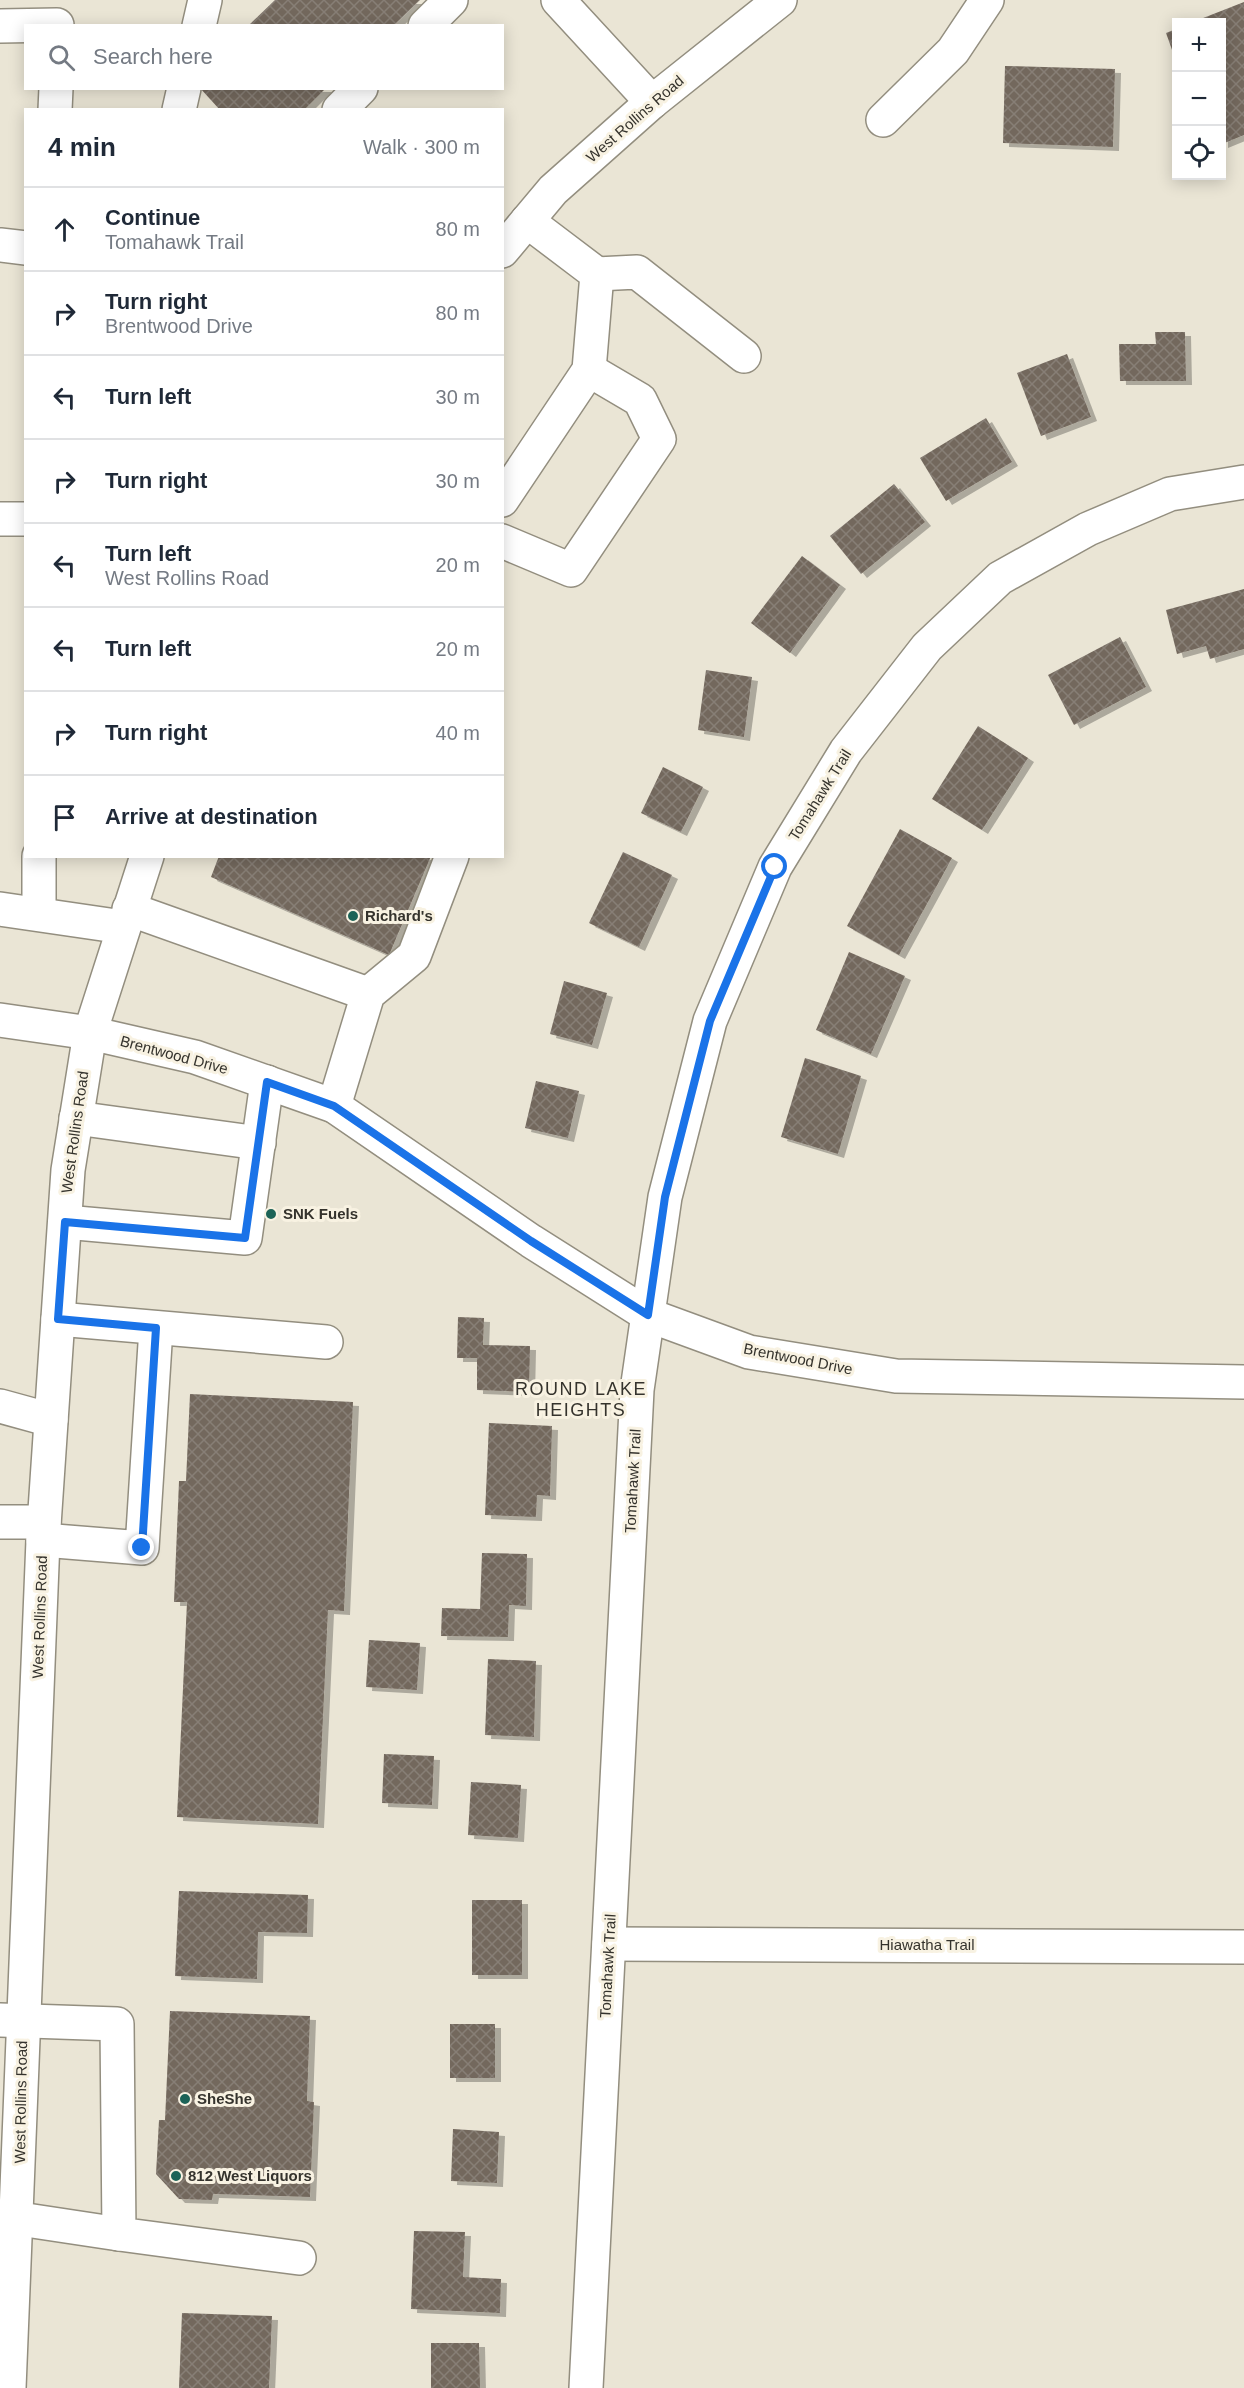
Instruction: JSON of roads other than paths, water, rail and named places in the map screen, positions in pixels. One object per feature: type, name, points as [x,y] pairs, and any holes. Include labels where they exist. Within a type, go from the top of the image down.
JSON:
[{"type":"street","points":[[57,0],[57,24]]},
{"type":"street","points":[[199,24],[205,0]]},
{"type":"street","points":[[427,24],[451,0]]},
{"type":"street","points":[[558,0],[652,102]]},
{"type":"street","name":"West Rollins Road","points":[[504,249],[554,190],[652,102],[780,0]]},
{"type":"street","points":[[883,120],[953,51],[987,0]]},
{"type":"street","points":[[0,26],[24,26]]},
{"type":"street","points":[[55,108],[56,90]]},
{"type":"street","points":[[179,108],[184,90]]},
{"type":"street","points":[[341,108],[359,90]]},
{"type":"street","points":[[527,221],[597,274],[637,272],[744,356]]},
{"type":"street","points":[[0,245],[24,248]]},
{"type":"street","points":[[504,497],[589,370],[597,274]]},
{"type":"street","points":[[504,542],[571,570],[659,439],[640,400],[589,370]]},
{"type":"street","name":"Tomahawk Trail","points":[[586,2388],[637,1390],[665,1197],[710,1021],[775,867],[846,751],[927,647],[1000,578],[1088,529],[1170,494],[1244,482]]},
{"type":"street","points":[[0,519],[24,519]]},
{"type":"street","points":[[39,858],[39,914]]},
{"type":"street","name":"West Rollins Road","points":[[9,2388],[6,2298],[11,2020],[68,1170],[90,1033],[146,858]]},
{"type":"street","points":[[334,1106],[368,994],[414,956],[451,858]]},
{"type":"street","points":[[0,909],[39,914],[126,918],[368,994]]},
{"type":"street","name":"Brentwood Drive","points":[[0,1020],[90,1033],[195,1057],[334,1106],[531,1241],[648,1315],[749,1352],[896,1376],[1244,1382]]},
{"type":"street","points":[[65,1222],[245,1238],[267,1082]]},
{"type":"street","points":[[76,1118],[258,1143]]},
{"type":"street","points":[[58,1319],[326,1342]]},
{"type":"street","points":[[0,1522],[142,1548],[156,1328]]},
{"type":"street","points":[[0,1406],[51,1420]]},
{"type":"street","name":"Hiawatha Trail","points":[[609,1944],[1244,1947]]},
{"type":"street","points":[[11,2020],[117,2024],[119,2234]]},
{"type":"street","points":[[9,2216],[119,2234],[299,2258]]},
{"type":"place","name":"Richard's","points":[[353,916]]},
{"type":"place","name":"SNK Fuels","points":[[271,1214]]},
{"type":"place","name":"SheShe","points":[[185,2099]]},
{"type":"place","name":"812 West Liquors","points":[[176,2176]]},
{"type":"district","name":"ROUND LAKE HEIGHTS","points":[[581,1399]]}]
